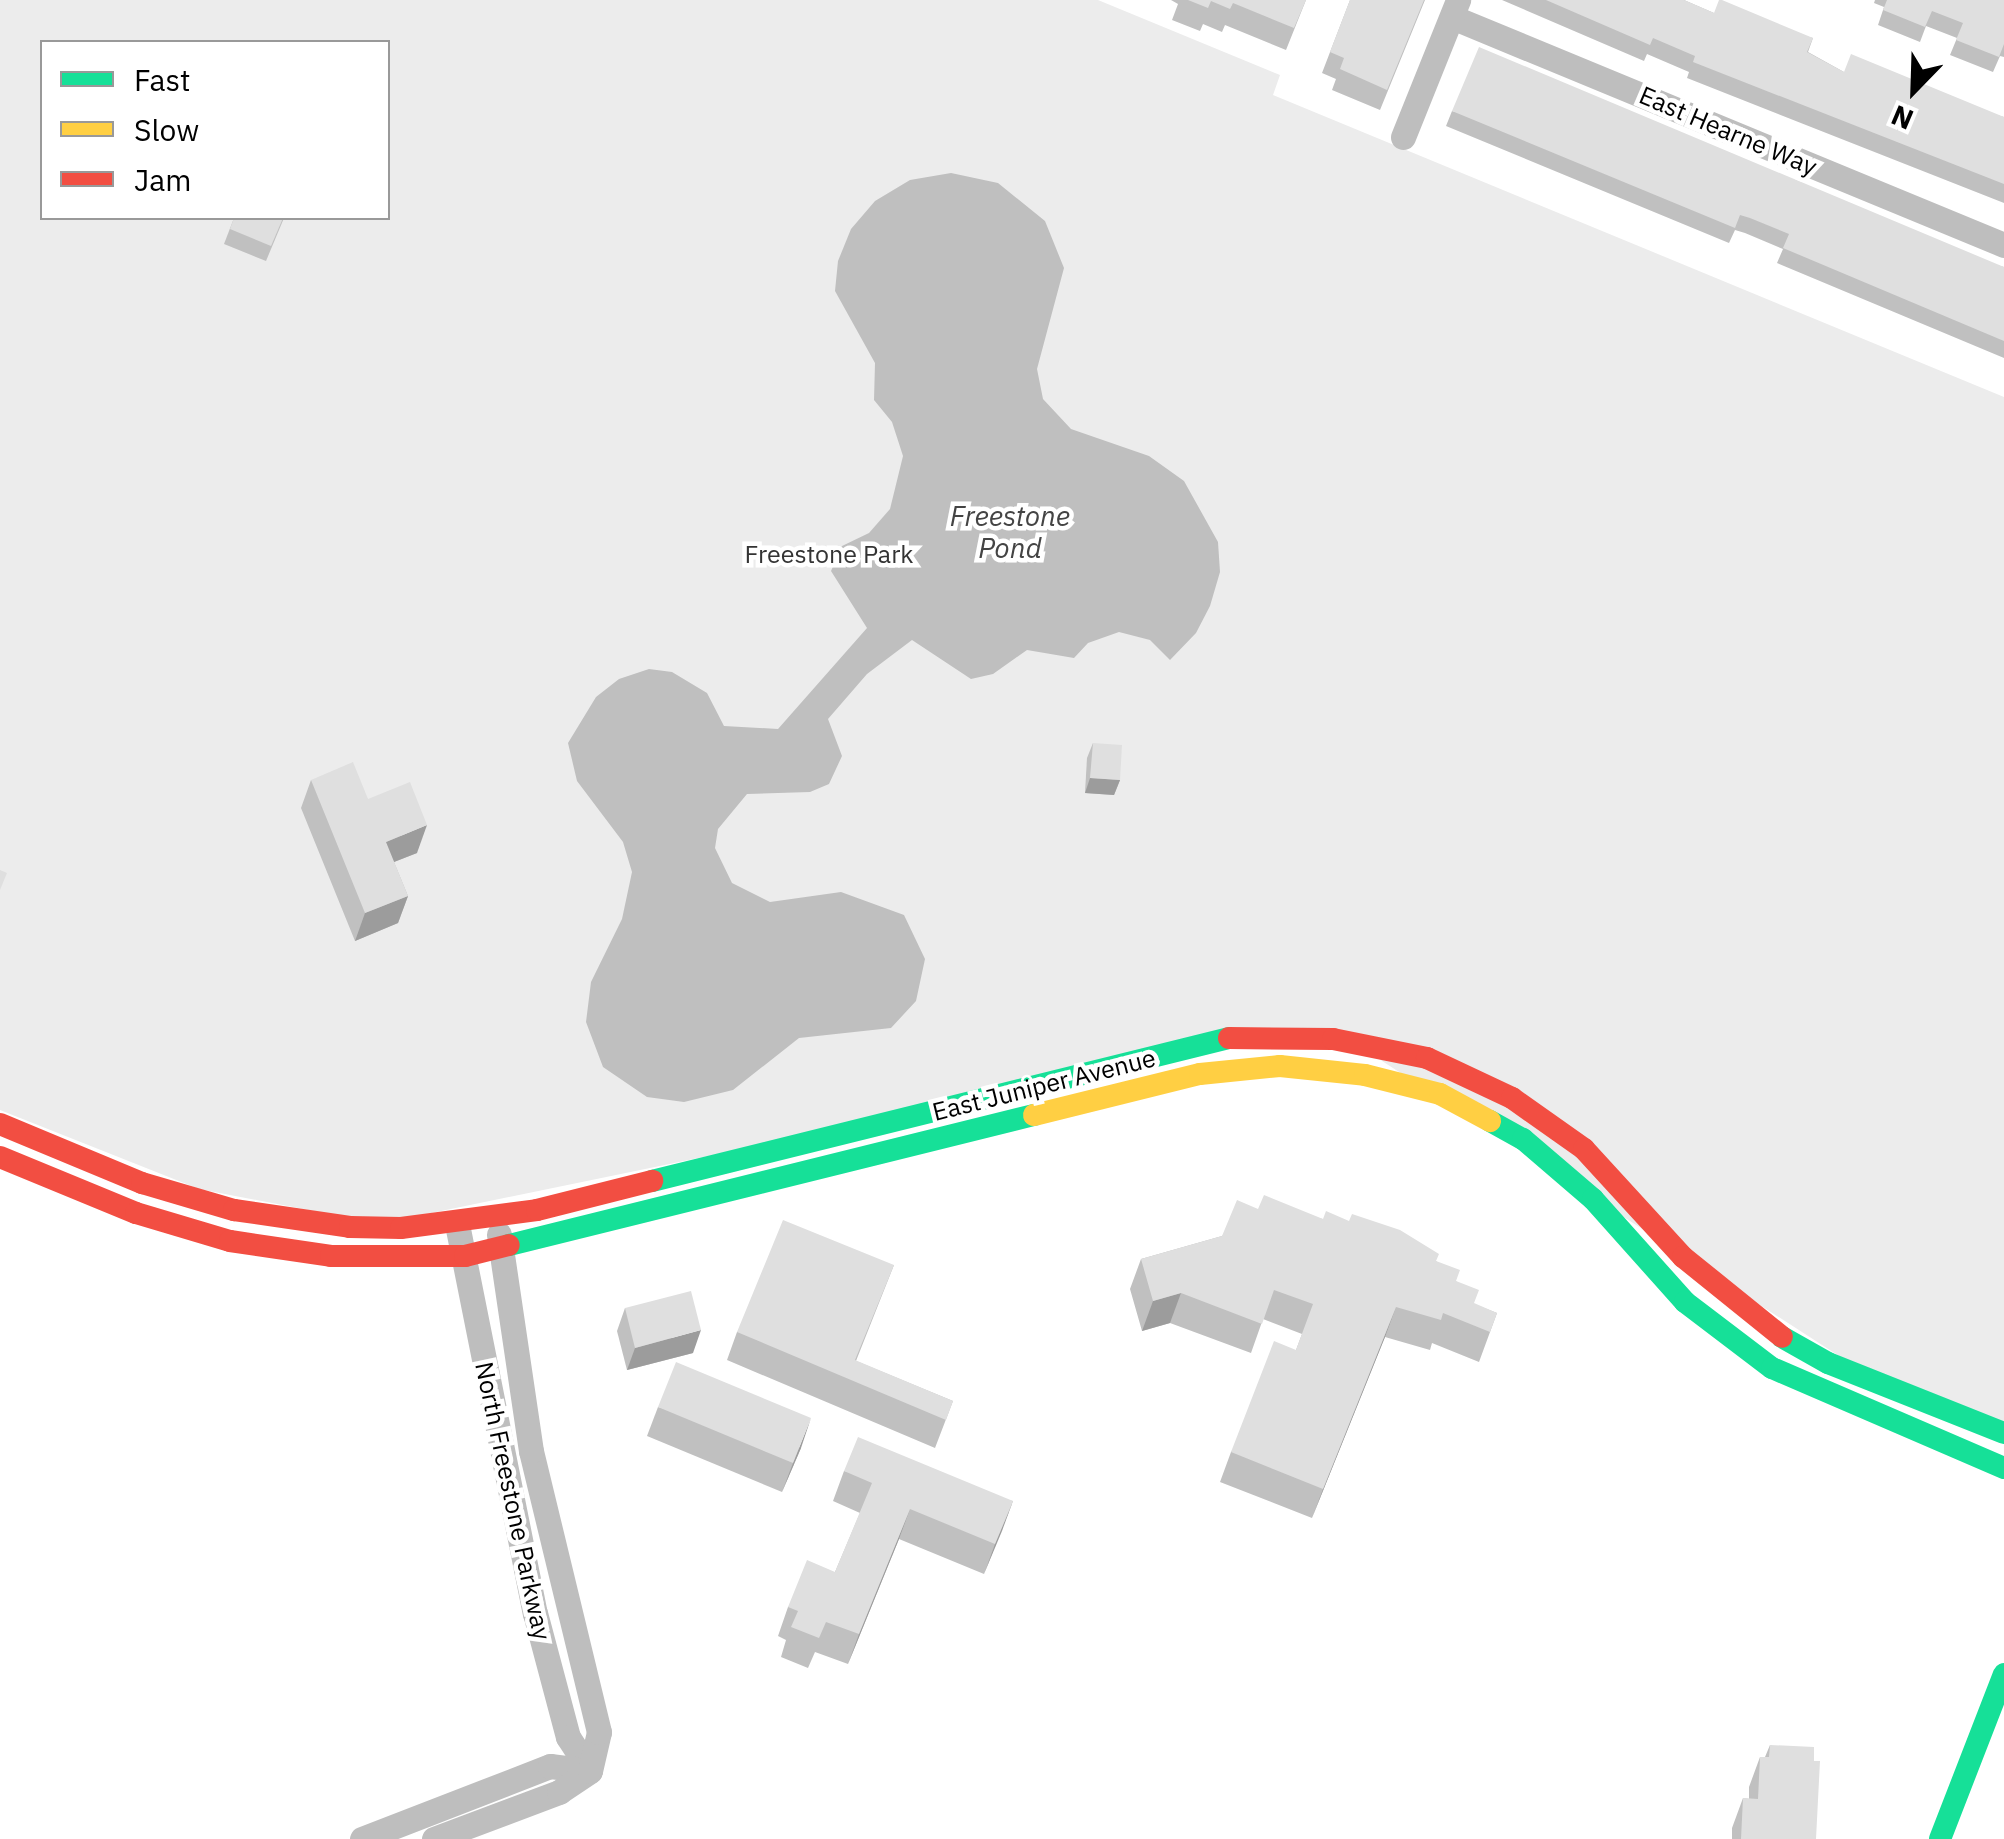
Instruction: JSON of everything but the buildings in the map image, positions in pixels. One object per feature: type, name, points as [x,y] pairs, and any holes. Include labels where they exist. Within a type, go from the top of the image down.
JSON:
[{"type":"street","points":[[1404,137],[1455,8]]},
{"type":"street","name":"East Hearne Way","points":[[1455,8],[2004,245]]},
{"type":"street","name":"East Juniper Avenue","points":[[0,1124],[142,1183],[234,1210],[350,1228],[457,1224],[498,1218],[1192,1044],[1241,1036],[1332,1039],[1427,1058],[1512,1098],[1584,1149],[1682,1257],[1757,1323],[1828,1363],[2004,1433]]},
{"type":"street","name":"East Juniper Avenue","points":[[0,1157],[136,1214],[230,1241],[331,1256],[465,1256],[499,1251],[1200,1074],[1280,1066],[1366,1074],[1440,1094],[1524,1139],[1593,1199],[1685,1302],[1772,1368],[2004,1468]]},
{"type":"street","name":"North Freestone Parkway","points":[[498,1218],[499,1251],[531,1451],[598,1732],[590,1771]]},
{"type":"street","name":"North Freestone Parkway","points":[[457,1224],[504,1483],[535,1614],[568,1736],[590,1771]]},
{"type":"street","points":[[1940,1839],[2004,1674]]},
{"type":"street","points":[[362,1839],[550,1766],[590,1771]]},
{"type":"street","points":[[434,1839],[559,1792],[590,1771]]},
{"type":"green space","name":"Freestone Park","points":[[0,0],[1098,0],[1280,75],[1273,95],[2004,397],[2004,1422],[1839,1356],[1331,1028],[412,1217],[345,1217],[199,1189],[0,1110]]},
{"type":"water","name":"Freestone Pond","points":[[951,173],[998,183],[1045,221],[1064,268],[1037,369],[1043,399],[1071,429],[1149,456],[1184,481],[1218,542],[1220,572],[1210,606],[1196,633],[1170,660],[1150,640],[1119,632],[1088,643],[1074,658],[1027,650],[993,674],[971,679],[912,640],[867,674],[828,719],[842,756],[829,784],[810,792],[747,794],[718,829],[715,848],[732,883],[770,902],[841,892],[904,915],[925,959],[916,1001],[891,1028],[799,1038],[733,1090],[684,1102],[647,1097],[603,1067],[586,1022],[591,982],[622,919],[632,872],[623,842],[577,781],[568,743],[596,697],[619,679],[649,669],[672,672],[707,693],[724,726],[778,729],[867,628],[831,571],[842,546],[869,533],[890,509],[903,456],[892,422],[874,400],[875,363],[835,291],[838,261],[851,229],[875,201],[910,180]]},
{"type":"traffic: fast","points":[[652,1181],[1229,1038]]},
{"type":"traffic: fast","points":[[509,1245],[1034,1115]]},
{"type":"traffic: fast","points":[[1490,1121],[1523,1139],[1593,1199],[1685,1302],[1772,1368],[2004,1468]]},
{"type":"traffic: fast","points":[[1782,1337],[1828,1363],[2004,1433]]},
{"type":"traffic: fast","points":[[1940,1839],[2004,1674]]},
{"type":"traffic: slow","points":[[1034,1115],[1200,1074],[1280,1066],[1365,1075],[1440,1094],[1490,1121]]},
{"type":"traffic: jam","points":[[1229,1038],[1333,1039],[1427,1058],[1512,1098],[1584,1149],[1683,1257],[1782,1337]]},
{"type":"traffic: jam","points":[[0,1124],[142,1183],[234,1210],[350,1227],[401,1228],[537,1210],[652,1181]]},
{"type":"traffic: jam","points":[[0,1157],[136,1213],[230,1241],[331,1256],[465,1256],[509,1245]]}]
